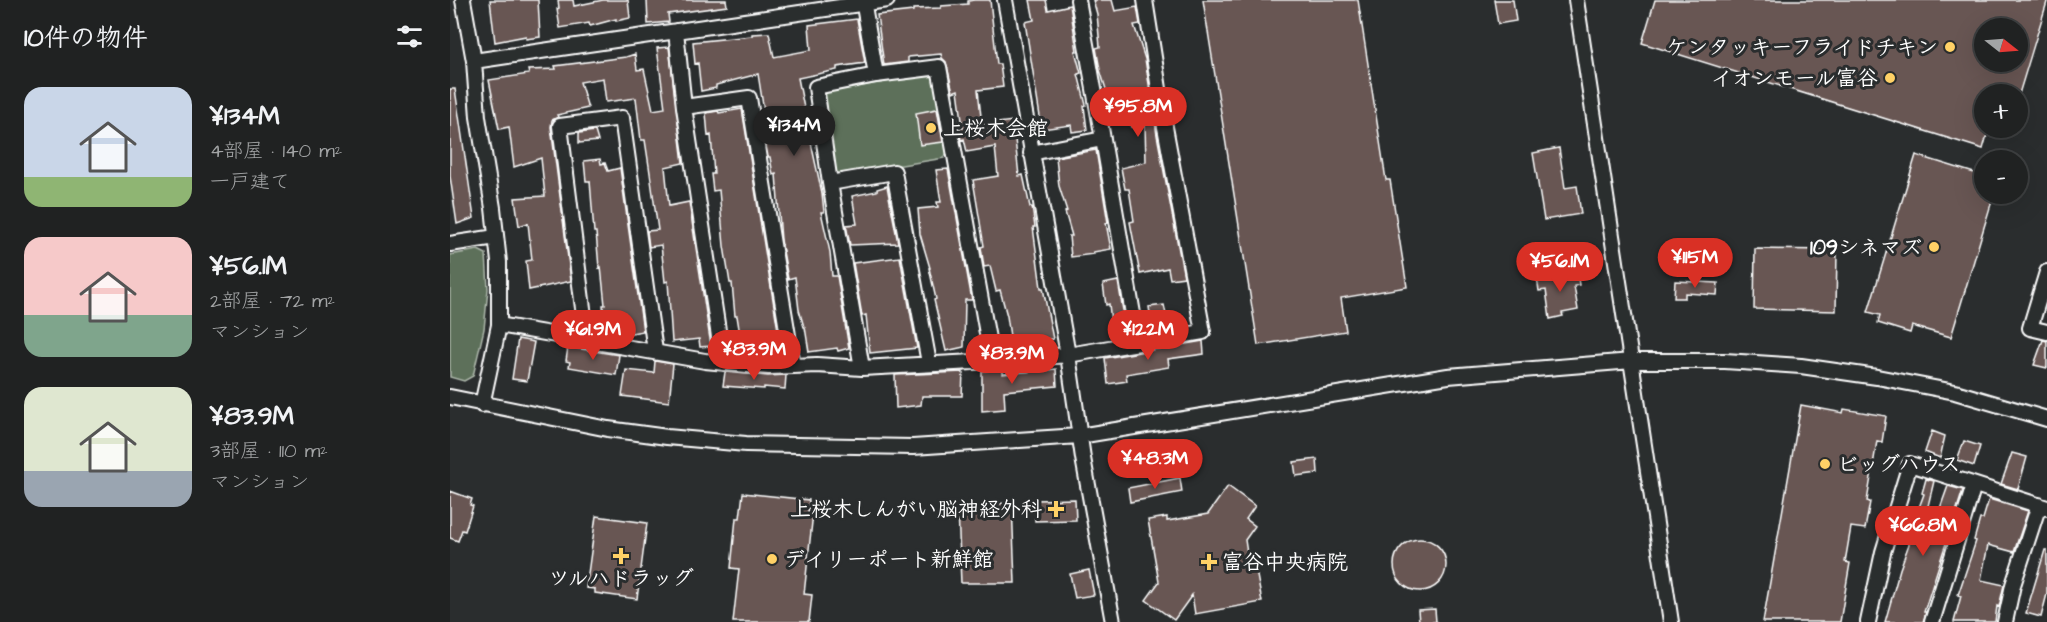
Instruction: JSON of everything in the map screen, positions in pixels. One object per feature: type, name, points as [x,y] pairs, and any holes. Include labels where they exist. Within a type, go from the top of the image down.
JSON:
[{"type":"street","points":[[463,0],[474,61],[478,117],[493,208],[499,262],[499,325],[482,405]]},
{"type":"street","points":[[474,61],[887,0]]},
{"type":"street","points":[[1005,0],[1113,622]]},
{"type":"street","points":[[1078,0],[1138,343]]},
{"type":"street","points":[[499,325],[723,363],[769,367],[817,365],[862,368],[1068,355],[1203,332],[1165,127],[1145,0]]},
{"type":"street","points":[[1576,0],[1671,622]]},
{"type":"street","points":[[864,2],[876,75]]},
{"type":"street","points":[[676,32],[684,107],[723,363]]},
{"type":"street","points":[[862,368],[816,87],[876,75],[939,67],[992,361]]},
{"type":"street","points":[[684,107],[749,98],[793,366]]},
{"type":"street","points":[[587,340],[560,126],[622,118],[655,351]]},
{"type":"street","points":[[1031,153],[1103,139]]},
{"type":"street","points":[[830,183],[894,172],[929,363]]},
{"type":"street","points":[[450,244],[496,237]]},
{"type":"street","points":[[2047,272],[2030,328],[2047,332]]},
{"type":"street","points":[[450,397],[608,429],[746,444],[913,447],[1079,436],[1448,375],[1632,361],[1725,361],[1801,366],[1877,377],[1955,392],[2047,419]]},
{"type":"street","points":[[1868,622],[1883,552],[1910,464],[2043,506],[2013,585],[2005,622]]},
{"type":"street","points":[[1932,622],[1974,485]]},
{"type":"green space","points":[[930,74],[938,80],[950,148],[944,158],[841,175],[833,170],[822,99],[827,92]]},
{"type":"green space","points":[[478,250],[486,254],[488,289],[484,329],[473,376],[464,381],[450,377],[450,255]]},
{"type":"building","points":[[490,0],[538,0],[540,37],[526,39],[526,36],[495,42]]},
{"type":"building","points":[[558,0],[573,0],[574,6],[603,0],[628,0],[630,18],[590,26],[589,23],[560,28]]},
{"type":"building","points":[[647,0],[726,0],[727,6],[668,14],[669,22],[648,24]]},
{"type":"building","points":[[990,0],[997,64],[1000,64],[1003,87],[978,90],[982,125],[1013,121],[1019,176],[1023,175],[1030,207],[1032,207],[1041,288],[1043,288],[1053,339],[1011,343],[1000,290],[996,291],[990,266],[984,267],[981,247],[984,246],[973,180],[998,176],[995,147],[967,152],[959,129],[963,128],[958,90],[953,92],[946,62],[941,54],[908,57],[908,62],[884,65],[877,15],[968,4],[968,1]]},
{"type":"building","points":[[1030,0],[1046,0],[1048,10],[1070,5],[1077,51],[1075,51],[1081,73],[1078,74],[1086,105],[1084,106],[1087,130],[1072,132],[1071,125],[1042,129],[1025,22],[1034,20]]},
{"type":"building","points":[[1093,0],[1112,0],[1115,11],[1137,7],[1140,24],[1134,25],[1145,59],[1184,277],[1170,279],[1168,268],[1140,274],[1130,222],[1134,221],[1129,189],[1125,189],[1121,168],[1146,162],[1145,125],[1131,127],[1130,120],[1113,124],[1108,102],[1110,102],[1096,48],[1100,47],[1097,14]]},
{"type":"building","points":[[1203,0],[1358,0],[1386,180],[1390,180],[1407,287],[1341,298],[1346,331],[1258,345]]},
{"type":"building","points":[[1494,0],[1513,0],[1516,21],[1498,24]]},
{"type":"building","name":"イオンモール富谷","points":[[1655,0],[2047,0],[2028,64],[2028,18],[1974,18],[1974,72],[2026,72],[2022,84],[1974,84],[1974,138],[1986,138],[1983,149],[1642,43]]},
{"type":"building","points":[[857,19],[865,63],[837,67],[837,70],[798,78],[806,118],[809,118],[813,143],[811,143],[822,193],[824,212],[821,212],[830,252],[832,276],[837,276],[849,348],[838,351],[837,348],[809,352],[805,327],[799,310],[795,277],[788,279],[781,240],[776,174],[773,175],[770,157],[768,157],[765,139],[767,139],[766,124],[758,74],[701,91],[693,42],[769,33],[774,57],[811,50],[809,25]]},
{"type":"building","points":[[669,47],[683,163],[665,167],[669,206],[689,202],[711,346],[700,347],[699,339],[672,342],[668,281],[665,282],[661,245],[649,247],[647,231],[658,230],[645,140],[641,140],[636,98],[606,102],[603,78],[580,82],[588,108],[557,115],[558,117],[552,120],[551,127],[571,281],[529,290],[526,261],[532,260],[528,223],[519,226],[515,198],[545,196],[541,158],[514,167],[509,127],[499,129],[489,80],[529,74],[528,70],[556,69],[555,66],[635,54],[637,70],[644,69],[653,110],[665,108],[657,48]]},
{"type":"building","points":[[450,89],[455,89],[474,218],[457,224],[450,176]]},
{"type":"building","points":[[742,109],[781,349],[767,352],[765,337],[741,341],[724,246],[719,190],[713,191],[711,174],[714,174],[711,135],[708,136],[706,113]]},
{"type":"building","name":"上桜木会館","points":[[937,109],[943,142],[920,145],[916,113]]},
{"type":"building","points":[[595,131],[598,141],[579,143],[579,133]]},
{"type":"building","points":[[1559,148],[1565,188],[1577,186],[1581,214],[1544,220],[1533,153]]},
{"type":"building","points":[[1096,150],[1111,249],[1071,257],[1069,236],[1072,236],[1059,186],[1056,157]]},
{"type":"building","points":[[1916,155],[1974,173],[1974,204],[1991,204],[1951,337],[1912,326],[1910,333],[1878,323],[1880,315],[1868,312]]},
{"type":"building","points":[[600,159],[601,164],[605,163],[608,171],[620,168],[643,331],[631,333],[631,327],[605,326],[601,267],[599,268],[596,232],[594,232],[590,181],[586,181],[584,161]]},
{"type":"building","points":[[948,169],[972,300],[965,300],[964,347],[946,351],[934,300],[936,299],[930,268],[920,234],[918,209],[938,207],[937,202],[941,202],[936,170]]},
{"type":"building","points":[[887,186],[898,243],[850,245],[846,225],[857,224],[852,196],[877,191]]},
{"type":"building","points":[[1755,249],[1837,250],[1836,311],[1754,309]]},
{"type":"building","points":[[1688,251],[1725,252],[1725,264],[1688,264]]},
{"type":"building","points":[[900,257],[917,348],[870,353],[866,315],[862,316],[853,263]]},
{"type":"building","points":[[1577,272],[1579,285],[1574,286],[1578,310],[1562,313],[1563,316],[1550,319],[1546,290],[1539,291],[1537,278]]},
{"type":"building","points":[[1118,281],[1126,328],[1112,331],[1109,304],[1106,305],[1103,284]]},
{"type":"building","points":[[1675,281],[1718,283],[1717,295],[1685,293],[1685,298],[1674,298]]},
{"type":"building","points":[[1164,305],[1168,324],[1152,328],[1149,307]]},
{"type":"building","points":[[518,339],[534,342],[527,381],[512,379]]},
{"type":"building","points":[[2043,340],[2047,341],[2047,368],[2034,365]]},
{"type":"building","points":[[1203,341],[1204,354],[1168,359],[1169,367],[1126,374],[1127,381],[1108,384],[1105,358]]},
{"type":"building","points":[[568,347],[619,355],[616,375],[569,367],[570,362],[566,361]]},
{"type":"building","points":[[655,361],[673,364],[669,402],[622,396],[626,370],[654,373]]},
{"type":"building","points":[[1003,369],[1003,374],[1056,369],[1057,386],[1004,391],[1005,409],[982,411],[982,371]]},
{"type":"building","points":[[725,372],[768,376],[786,375],[785,389],[723,386]]},
{"type":"building","points":[[963,372],[962,396],[922,396],[921,405],[896,408],[895,375]]},
{"type":"building","points":[[1801,405],[1843,413],[1844,409],[1886,416],[1882,442],[1877,441],[1867,501],[1870,502],[1865,529],[1851,527],[1845,562],[1850,563],[1840,622],[1763,622]]},
{"type":"building","points":[[1932,431],[1945,436],[1940,458],[1925,452]]},
{"type":"building","points":[[1964,441],[1980,446],[1974,466],[1957,460]]},
{"type":"building","points":[[2012,453],[2027,457],[2018,489],[2001,484]]},
{"type":"building","points":[[1317,459],[1318,473],[1296,476],[1294,462]]},
{"type":"building","points":[[1180,478],[1182,492],[1130,502],[1128,488]]},
{"type":"building","points":[[1926,479],[1934,481],[1927,510],[1938,514],[1948,486],[1963,490],[1924,612],[1926,612],[1923,622],[1885,622],[1900,569],[1917,522],[1914,521],[1924,494],[1922,493]]},
{"type":"building","points":[[1228,486],[1255,506],[1246,519],[1255,526],[1245,540],[1249,566],[1255,565],[1262,602],[1195,614],[1192,595],[1174,620],[1146,600],[1159,582],[1148,520],[1167,517],[1167,521],[1208,514]]},
{"type":"building","points":[[450,491],[472,499],[470,505],[473,506],[465,531],[462,530],[458,541],[450,538]]},
{"type":"building","points":[[743,493],[809,500],[808,512],[813,513],[804,594],[812,595],[809,622],[733,622],[739,569],[731,568],[736,518],[740,518]]},
{"type":"building","points":[[1075,499],[1076,520],[1035,521],[1035,500]]},
{"type":"building","points":[[1989,499],[2028,511],[2014,552],[1988,545],[1981,580],[2004,585],[1999,607],[1997,606],[1995,622],[1954,622],[1961,596],[1958,595],[1976,541],[1974,540],[1980,519],[1983,519]]},
{"type":"building","points":[[1012,503],[1015,583],[961,583],[958,510],[988,508],[987,504]]},
{"type":"building","points":[[596,516],[647,523],[637,599],[595,593],[595,589],[586,588]]},
{"type":"building","points":[[1420,539],[1430,541],[1438,547],[1444,555],[1446,565],[1444,575],[1438,583],[1430,589],[1420,591],[1410,589],[1402,583],[1396,575],[1394,565],[1396,555],[1402,547],[1410,541]]},
{"type":"building","points":[[2045,550],[2047,550],[2047,594],[2041,617],[2026,613]]},
{"type":"building","points":[[1089,570],[1094,595],[1075,598],[1070,574]]},
{"type":"building","points":[[1435,609],[1436,622],[1419,622],[1418,610]]},
{"type":"place","name":"ケンタッキーフライドチキン","points":[[1950,47]]},
{"type":"place","name":"イオンモール富谷","points":[[1890,78]]},
{"type":"place","name":"上桜木会館","points":[[931,128]]},
{"type":"place","name":"109シネマズ","points":[[1934,247]]},
{"type":"place","name":"ビッグハウス","points":[[1825,464]]},
{"type":"place","name":"上桜木しんがい脳神経外科","points":[[1056,509]]},
{"type":"place","name":"ツルハドラッグ","points":[[621,556]]},
{"type":"place","name":"デイリーポート新鮮館","points":[[772,559]]},
{"type":"place","name":"富谷中央病院","points":[[1209,562]]}]
